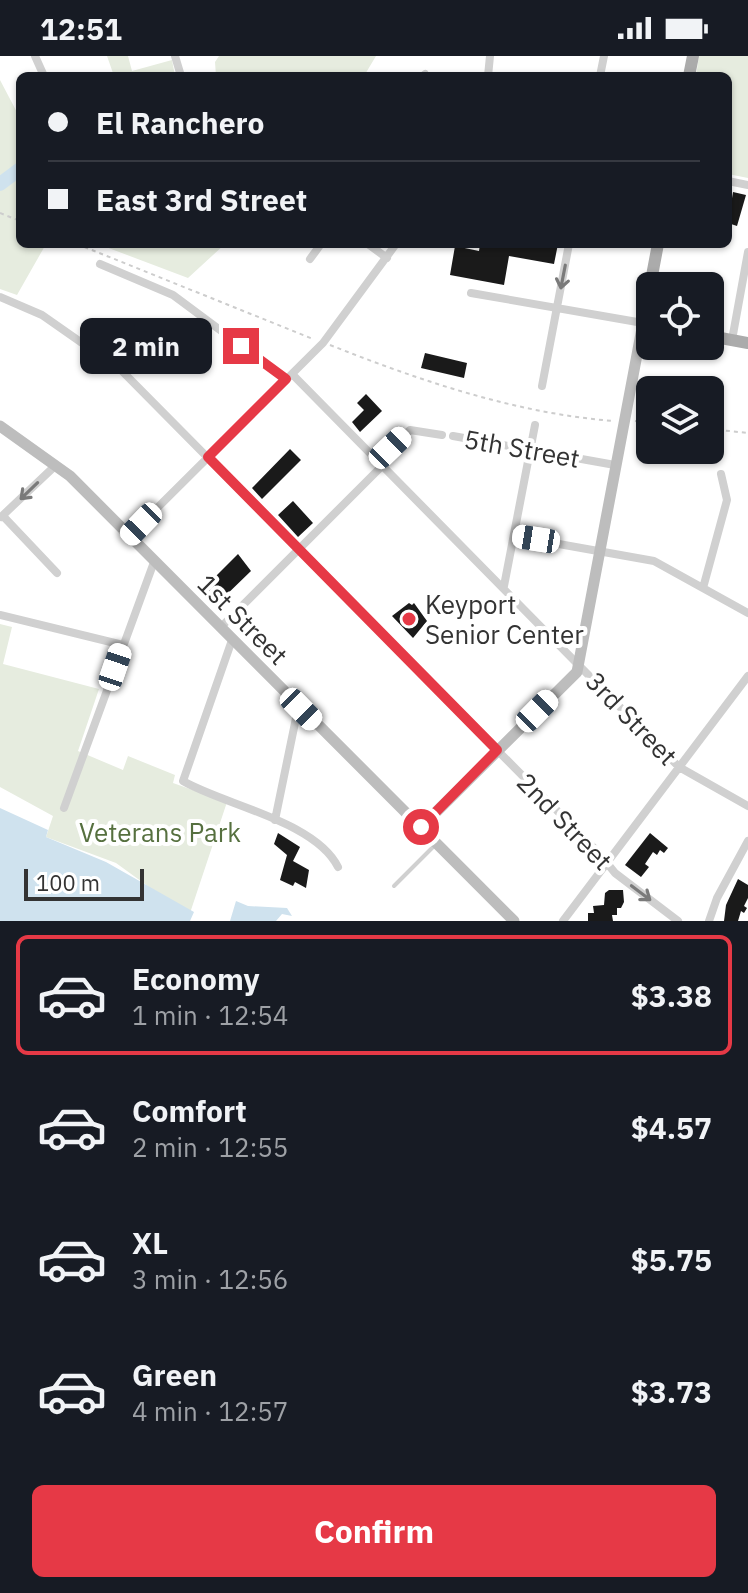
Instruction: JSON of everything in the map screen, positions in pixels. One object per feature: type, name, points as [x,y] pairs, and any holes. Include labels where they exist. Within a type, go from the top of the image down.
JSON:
[{"type":"main road","points":[[654,272],[657,248]]},
{"type":"main road","points":[[724,339],[748,343]]},
{"type":"main road","points":[[421,827],[577,672],[638,360]]},
{"type":"main road","name":"1st Street","points":[[0,426],[56,465],[514,921]]},
{"type":"street","points":[[310,259],[318,248]]},
{"type":"street","points":[[373,248],[387,258]]},
{"type":"street","points":[[129,536],[323,343],[393,248]]},
{"type":"street","points":[[542,386],[568,248]]},
{"type":"street","points":[[732,340],[748,252]]},
{"type":"street","name":"3rd Street","points":[[100,264],[173,295],[289,377],[380,462],[679,767],[748,806]]},
{"type":"street","points":[[471,293],[636,322]]},
{"type":"street","name":"2nd Street","points":[[0,297],[42,315],[122,371],[615,873],[678,921]]},
{"type":"street","points":[[504,586],[535,425]]},
{"type":"street","name":"5th Street","points":[[380,462],[410,430],[442,435]]},
{"type":"street","name":"5th Street","points":[[453,436],[615,465]]},
{"type":"street","points":[[220,628],[380,462]]},
{"type":"street","points":[[56,465],[1,517],[57,573]]},
{"type":"street","points":[[703,588],[727,500],[721,474]]},
{"type":"street","points":[[514,536],[654,561],[748,613]]},
{"type":"street","points":[[64,808],[154,562]]},
{"type":"street","points":[[0,615],[123,645]]},
{"type":"street","points":[[232,640],[183,773],[183,781],[275,820],[319,845],[338,867]]},
{"type":"street","points":[[563,921],[748,676]]},
{"type":"street","points":[[275,820],[296,718],[301,709]]},
{"type":"street","points":[[709,921],[717,898],[748,841]]},
{"type":"lane","name":"5th Street","points":[[442,435],[453,436]]},
{"type":"lane","points":[[394,886],[437,843]]},
{"type":"path","points":[[87,248],[423,381],[492,400],[609,421],[636,421]]},
{"type":"path","points":[[724,430],[748,433]]},
{"type":"green space","points":[[107,56],[128,56],[132,71],[172,60],[174,72],[113,72]]},
{"type":"green space","points":[[219,56],[376,56],[366,72],[216,72],[215,62]]},
{"type":"green space","points":[[699,56],[748,56],[748,178],[732,175],[732,72],[697,72]]},
{"type":"green space","points":[[0,80],[16,110],[16,248],[44,248],[17,295],[0,289]]},
{"type":"green space","points":[[109,248],[221,248],[188,278]]},
{"type":"green space","name":"Veterans Park","points":[[0,624],[12,627],[3,664],[99,689],[78,751],[123,770],[128,756],[175,775],[173,783],[227,802],[189,916],[116,863],[46,837],[53,816],[0,787]]},
{"type":"water","points":[[0,808],[48,830],[46,837],[106,862],[194,912],[190,921],[0,921]]},
{"type":"water","points":[[236,901],[248,906],[287,908],[292,916],[282,914],[276,921],[230,921]]},
{"type":"building","points":[[733,192],[746,195],[737,226],[732,224]]},
{"type":"building","points":[[455,248],[479,251],[479,248],[557,248],[554,264],[509,256],[504,285],[450,275]]},
{"type":"building","points":[[425,353],[467,363],[464,378],[421,368]]},
{"type":"building","points":[[366,394],[382,411],[360,432],[352,422],[364,410],[357,403]]},
{"type":"building","points":[[290,449],[301,460],[262,499],[252,488]]},
{"type":"building","points":[[293,501],[313,523],[298,537],[278,515]]},
{"type":"building","points":[[238,554],[251,571],[219,602],[203,589]]},
{"type":"building","name":"Keyport Senior Center","points":[[409,603],[414,603],[427,621],[413,638],[392,616]]},
{"type":"building","points":[[278,833],[300,847],[293,861],[309,870],[306,888],[295,882],[293,886],[280,880],[287,855],[274,844]]},
{"type":"building","points":[[650,833],[668,848],[664,853],[660,850],[657,855],[653,852],[645,864],[649,867],[641,877],[625,865]]},
{"type":"building","points":[[738,879],[748,885],[748,898],[744,906],[747,908],[744,913],[741,911],[738,921],[724,921],[726,905]]},
{"type":"building","points":[[623,890],[624,902],[621,908],[617,908],[617,915],[612,915],[613,921],[588,921],[588,913],[594,913],[593,906],[604,905],[605,893]]},
{"type":"waterway","points":[[0,184],[16,172]]},
{"type":"place","name":"Keyport Senior Center","points":[[409,619]]},
{"type":"route","points":[[241,346],[286,379],[208,457],[297,551],[497,750],[421,827]]}]
